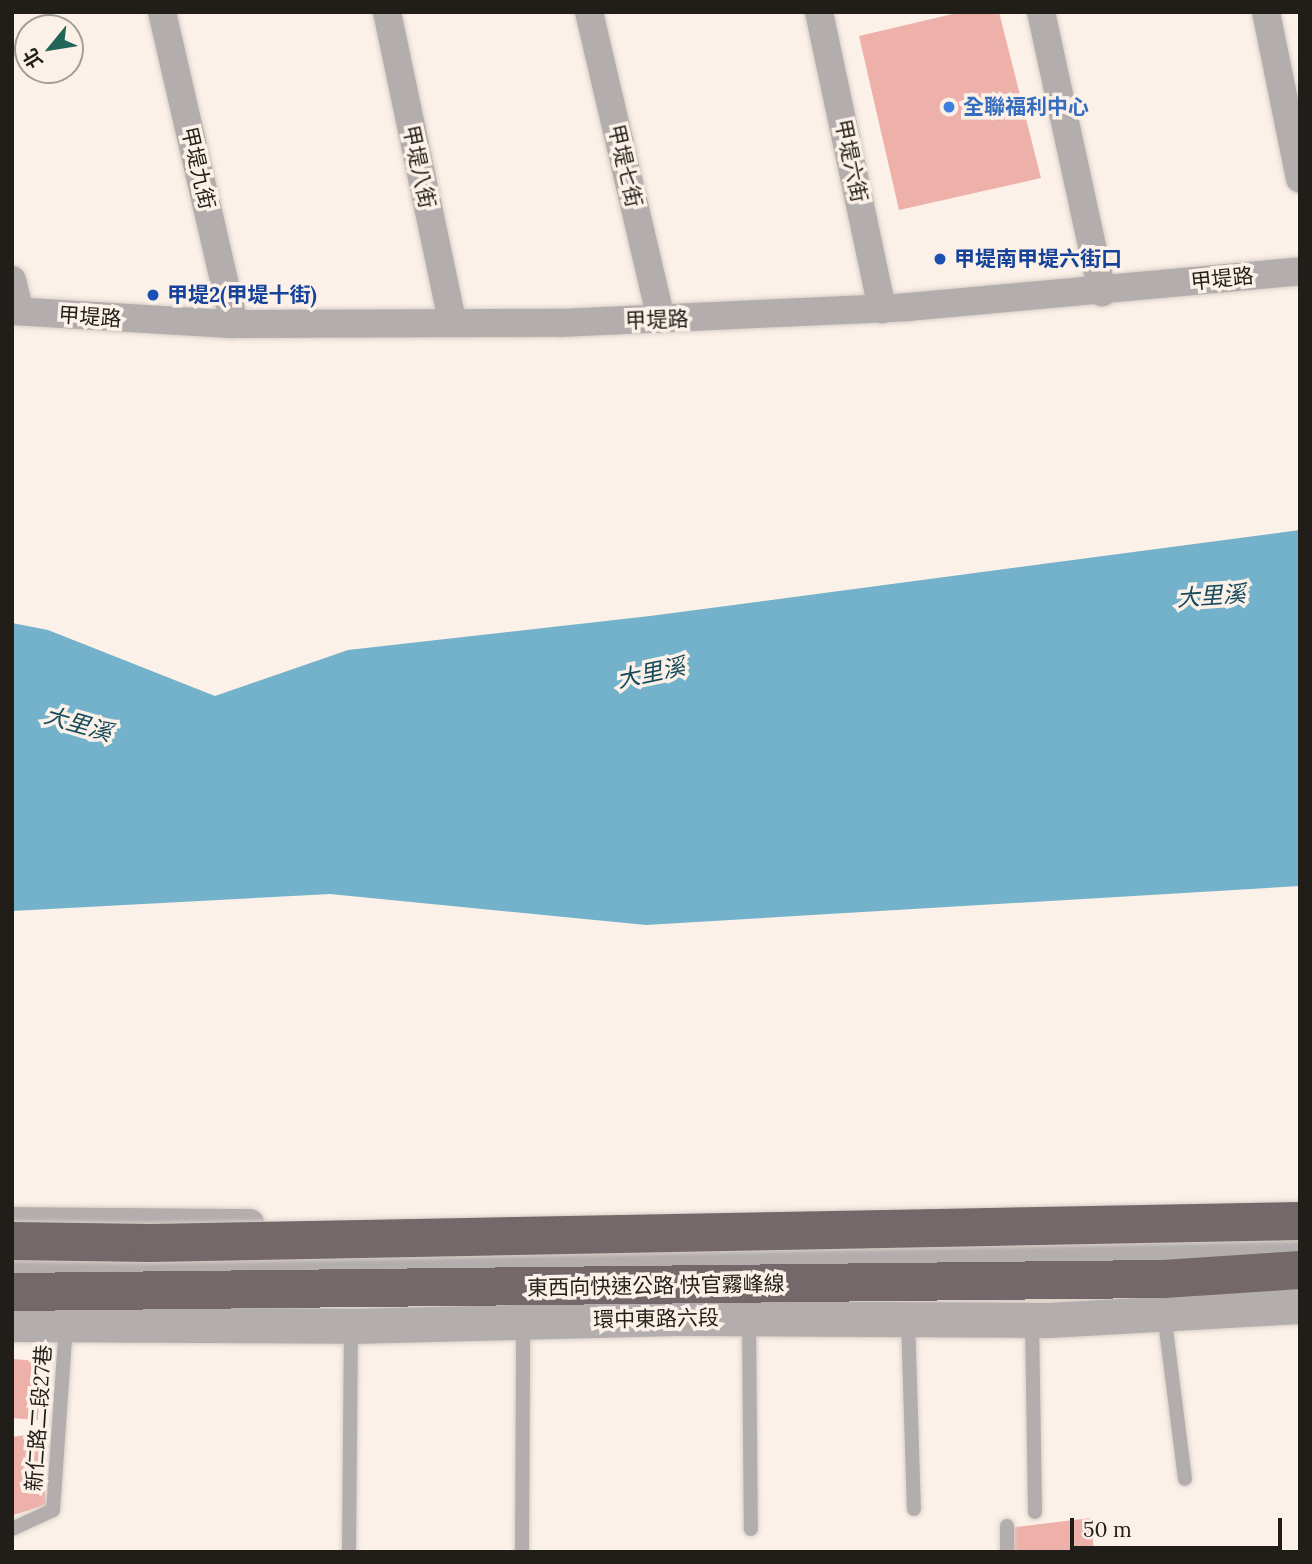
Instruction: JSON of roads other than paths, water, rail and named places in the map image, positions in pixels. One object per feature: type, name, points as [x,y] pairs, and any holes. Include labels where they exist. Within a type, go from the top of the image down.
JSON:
[{"type":"highway","points":[[12,1241],[165,1243],[1300,1221]]},
{"type":"highway","name":"東西向快速公路 快官霧峰線","points":[[12,1292],[1164,1279],[1300,1270]]},
{"type":"street","name":"甲堤九街","points":[[162,12],[234,324]]},
{"type":"street","name":"甲堤八街","points":[[387,12],[452,321]]},
{"type":"street","name":"甲堤七街","points":[[589,12],[661,319]]},
{"type":"street","name":"甲堤六街","points":[[819,12],[882,309]]},
{"type":"street","points":[[1041,12],[1102,292]]},
{"type":"street","points":[[1266,12],[1300,179]]},
{"type":"street","name":"甲堤路","points":[[16,311],[234,324],[661,319],[882,309],[1102,292],[1300,271]]},
{"type":"street","points":[[12,280],[16,311]]},
{"type":"street","points":[[12,1221],[315,1223],[461,1235],[618,1263]]},
{"type":"street","points":[[12,1268],[618,1263],[1300,1248]]},
{"type":"street","name":"環中東路六段","points":[[12,1324],[351,1326],[749,1320],[1032,1320],[1300,1306]]},
{"type":"lane","points":[[1164,1313],[1185,1479]]},
{"type":"lane","points":[[749,1320],[751,1529]]},
{"type":"lane","points":[[908,1320],[914,1509]]},
{"type":"lane","points":[[1032,1320],[1035,1512]]},
{"type":"lane","points":[[522,1550],[523,1322]]},
{"type":"lane","name":"新仁路二段27巷","points":[[12,1529],[53,1510],[66,1325]]},
{"type":"lane","points":[[349,1552],[351,1326]]},
{"type":"lane","points":[[1007,1526],[1007,1552]]},
{"type":"water","name":"大里溪","points":[[1300,530],[1300,886],[646,925],[330,894],[12,911],[12,623],[48,630],[215,696],[348,650],[650,616]]},
{"type":"place","name":"全聯福利中心","points":[[949,107]]},
{"type":"place","name":"甲堤南甲堤六街口","points":[[940,259]]},
{"type":"place","name":"甲堤2(甲堤十街)","points":[[153,295]]}]
